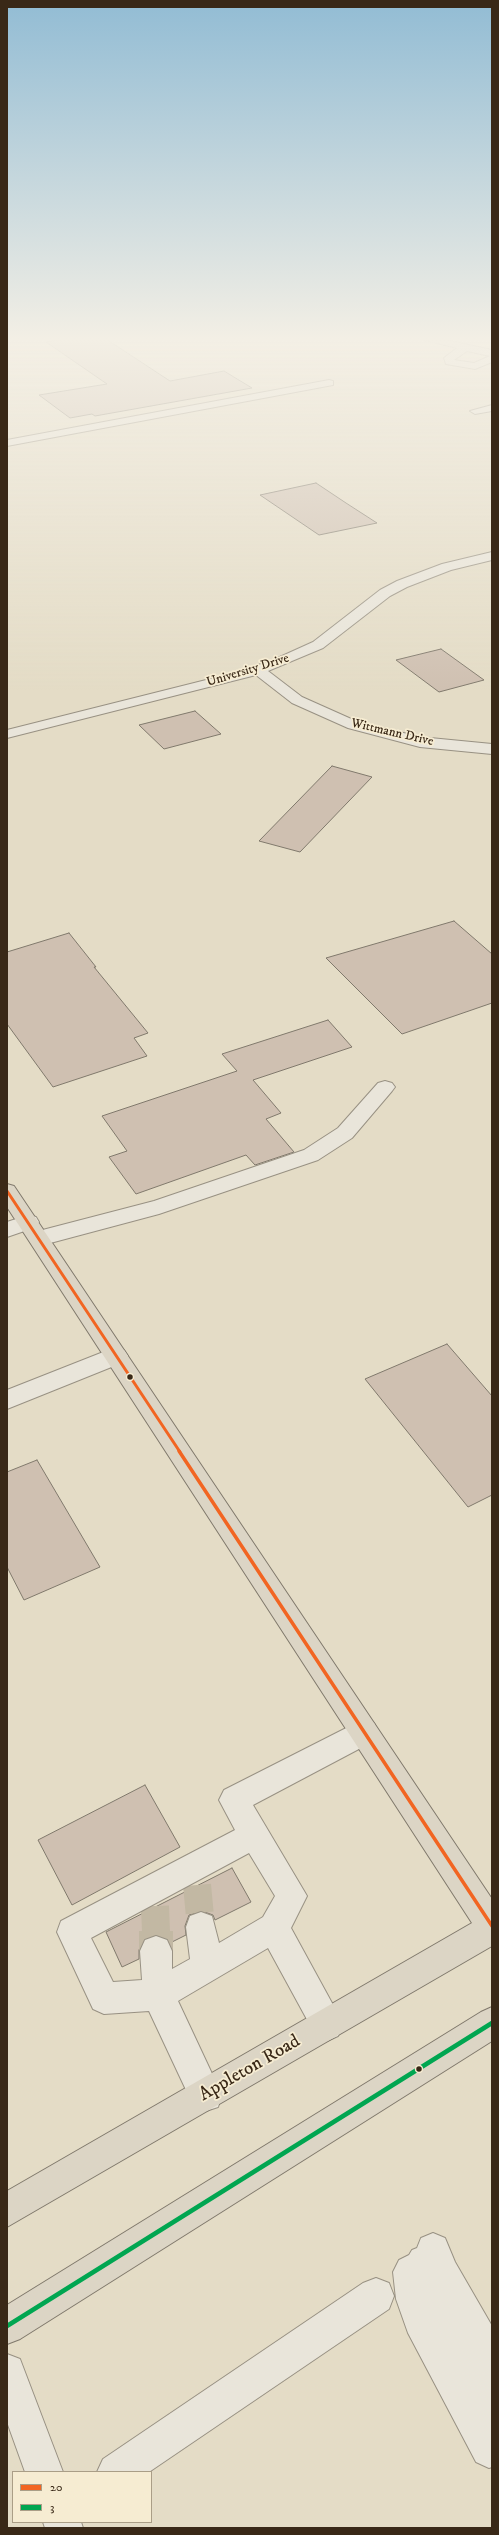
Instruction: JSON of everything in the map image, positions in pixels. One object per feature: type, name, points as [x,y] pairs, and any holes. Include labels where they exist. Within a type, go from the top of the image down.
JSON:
[{"type":"main road","points":[[7,1191],[25,1230],[116,1356],[492,1926]]},
{"type":"main road","name":"Appleton Road","points":[[7,2210],[492,1929]]},
{"type":"main road","points":[[7,2326],[492,2023]]},
{"type":"street","name":"University Drive","points":[[7,734],[258,670],[301,654],[318,644],[386,593],[402,584],[447,567],[492,556]]},
{"type":"street","name":"Wittmann Drive","points":[[258,670],[298,700],[353,725],[420,742],[492,749]]},
{"type":"street","points":[[25,1230],[159,1207],[311,1156],[345,1133],[385,1087]]},
{"type":"street","points":[[7,1400],[116,1356]]},
{"type":"street","points":[[254,1835],[196,1876],[155,1897],[72,1932],[104,1998],[158,1996],[274,1928],[292,1896],[234,1800],[364,1732]]},
{"type":"street","points":[[201,1927],[207,1967]]},
{"type":"street","points":[[274,1928],[326,2025]]},
{"type":"street","points":[[156,1951],[158,1996],[206,2095]]},
{"type":"street","points":[[423,2261],[442,2273],[492,2362]]},
{"type":"street","points":[[423,2261],[429,2286],[492,2402]]},
{"type":"street","points":[[423,2261],[414,2298],[421,2320],[489,2449]]},
{"type":"street","points":[[117,2471],[376,2296]]},
{"type":"street","points":[[7,2372],[44,2471]]},
{"type":"building","points":[[316,483],[377,523],[319,535],[260,495]]},
{"type":"building","points":[[441,649],[484,680],[439,692],[396,660]]},
{"type":"building","points":[[195,711],[221,734],[164,749],[139,725]]},
{"type":"building","points":[[332,766],[372,777],[300,852],[259,841]]},
{"type":"building","points":[[454,921],[492,954],[492,1003],[402,1034],[326,958]]},
{"type":"building","points":[[69,933],[96,967],[94,967],[148,1033],[134,1038],[147,1056],[53,1087],[7,1024],[7,952]]},
{"type":"building","points":[[328,1020],[352,1047],[253,1080],[281,1113],[266,1119],[294,1152],[255,1165],[246,1155],[136,1194],[109,1157],[127,1151],[102,1116],[237,1071],[222,1054]]},
{"type":"building","points":[[447,1344],[492,1396],[492,1495],[468,1507],[365,1379]]},
{"type":"building","points":[[37,1460],[100,1567],[24,1600],[7,1567],[7,1472]]},
{"type":"building","points":[[145,1785],[180,1847],[72,1905],[38,1840]]},
{"type":"building","points":[[232,1868],[251,1902],[215,1920],[213,1915],[202,1911],[189,1915],[185,1926],[186,1935],[170,1943],[168,1939],[157,1935],[144,1939],[139,1950],[139,1959],[122,1967],[106,1932]]},
{"type":"tunnel","points":[[197,1885],[201,1927]]},
{"type":"tunnel","points":[[155,1906],[156,1932]]},
{"type":"tunnel","points":[[156,1932],[156,1951]]},
{"type":"transit line","name":"20","points":[[7,1191],[492,1926]]},
{"type":"transit line","name":"3","points":[[7,2326],[492,2023]]}]
